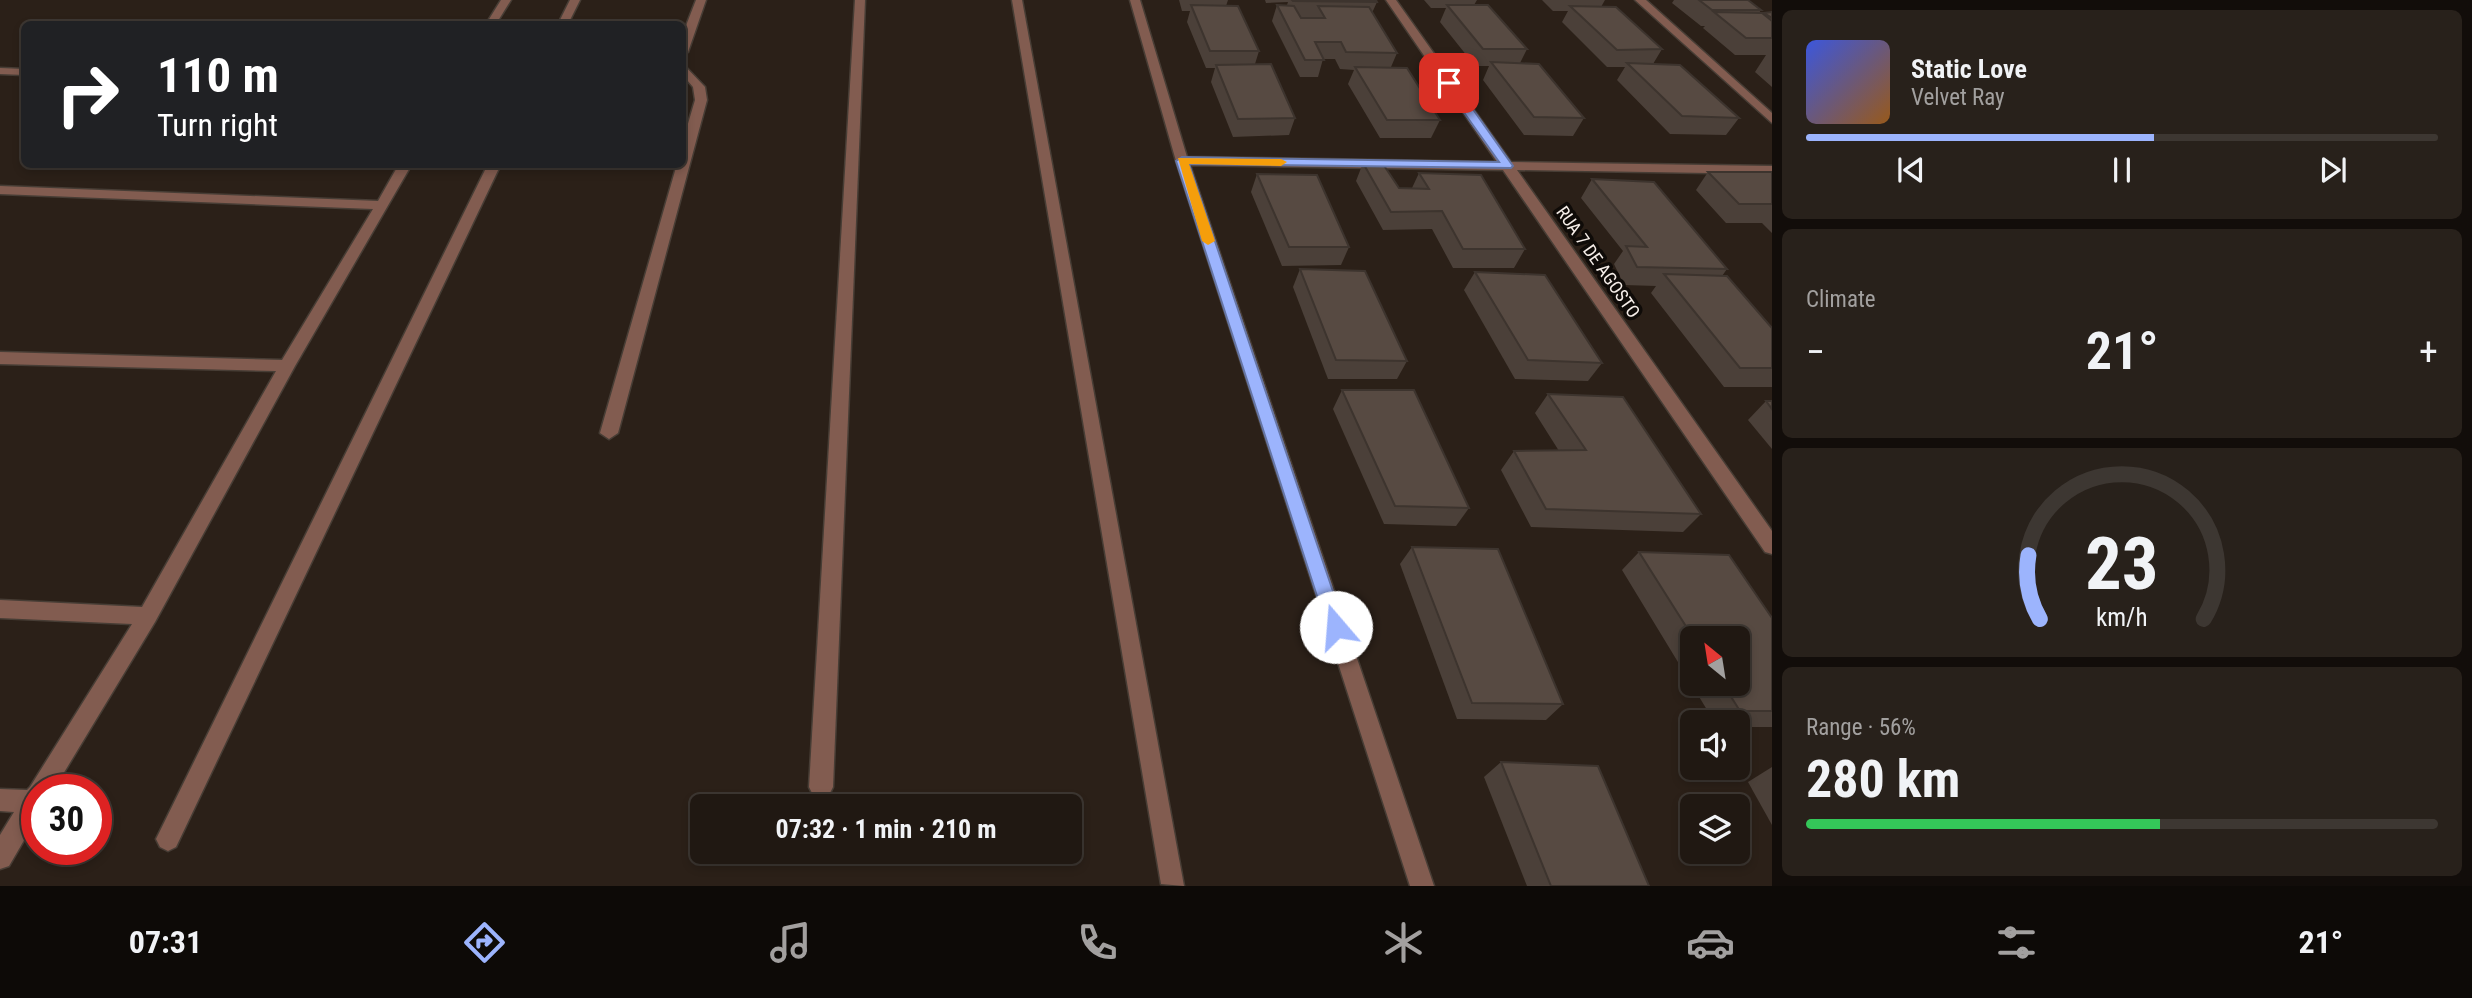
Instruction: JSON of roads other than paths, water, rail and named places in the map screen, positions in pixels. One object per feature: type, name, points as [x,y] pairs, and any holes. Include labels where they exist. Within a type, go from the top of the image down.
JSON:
[{"type":"street","points":[[493,21],[506,0]]},
{"type":"street","points":[[564,21],[575,0]]},
{"type":"street","points":[[686,41],[701,0]]},
{"type":"street","points":[[821,787],[860,0]]},
{"type":"street","points":[[1017,0],[1174,884]]},
{"type":"street","points":[[1135,0],[1182,161],[1422,886]]},
{"type":"street","name":"RUA 7 DE AGOSTO","points":[[1391,0],[1772,546]]},
{"type":"street","points":[[1640,0],[1772,119]]},
{"type":"street","points":[[0,71],[21,72]]},
{"type":"street","points":[[686,71],[699,87],[701,100],[686,154]]},
{"type":"street","points":[[1182,161],[1772,170]]},
{"type":"street","points":[[51,774],[148,616],[287,366],[403,168]]},
{"type":"street","points":[[168,839],[493,168]]},
{"type":"street","points":[[609,433],[682,168]]},
{"type":"street","points":[[0,190],[380,205]]},
{"type":"street","points":[[0,358],[287,366]]},
{"type":"street","points":[[0,609],[148,616]]},
{"type":"street","points":[[0,800],[21,798]]},
{"type":"street","points":[[0,857],[21,822]]}]
